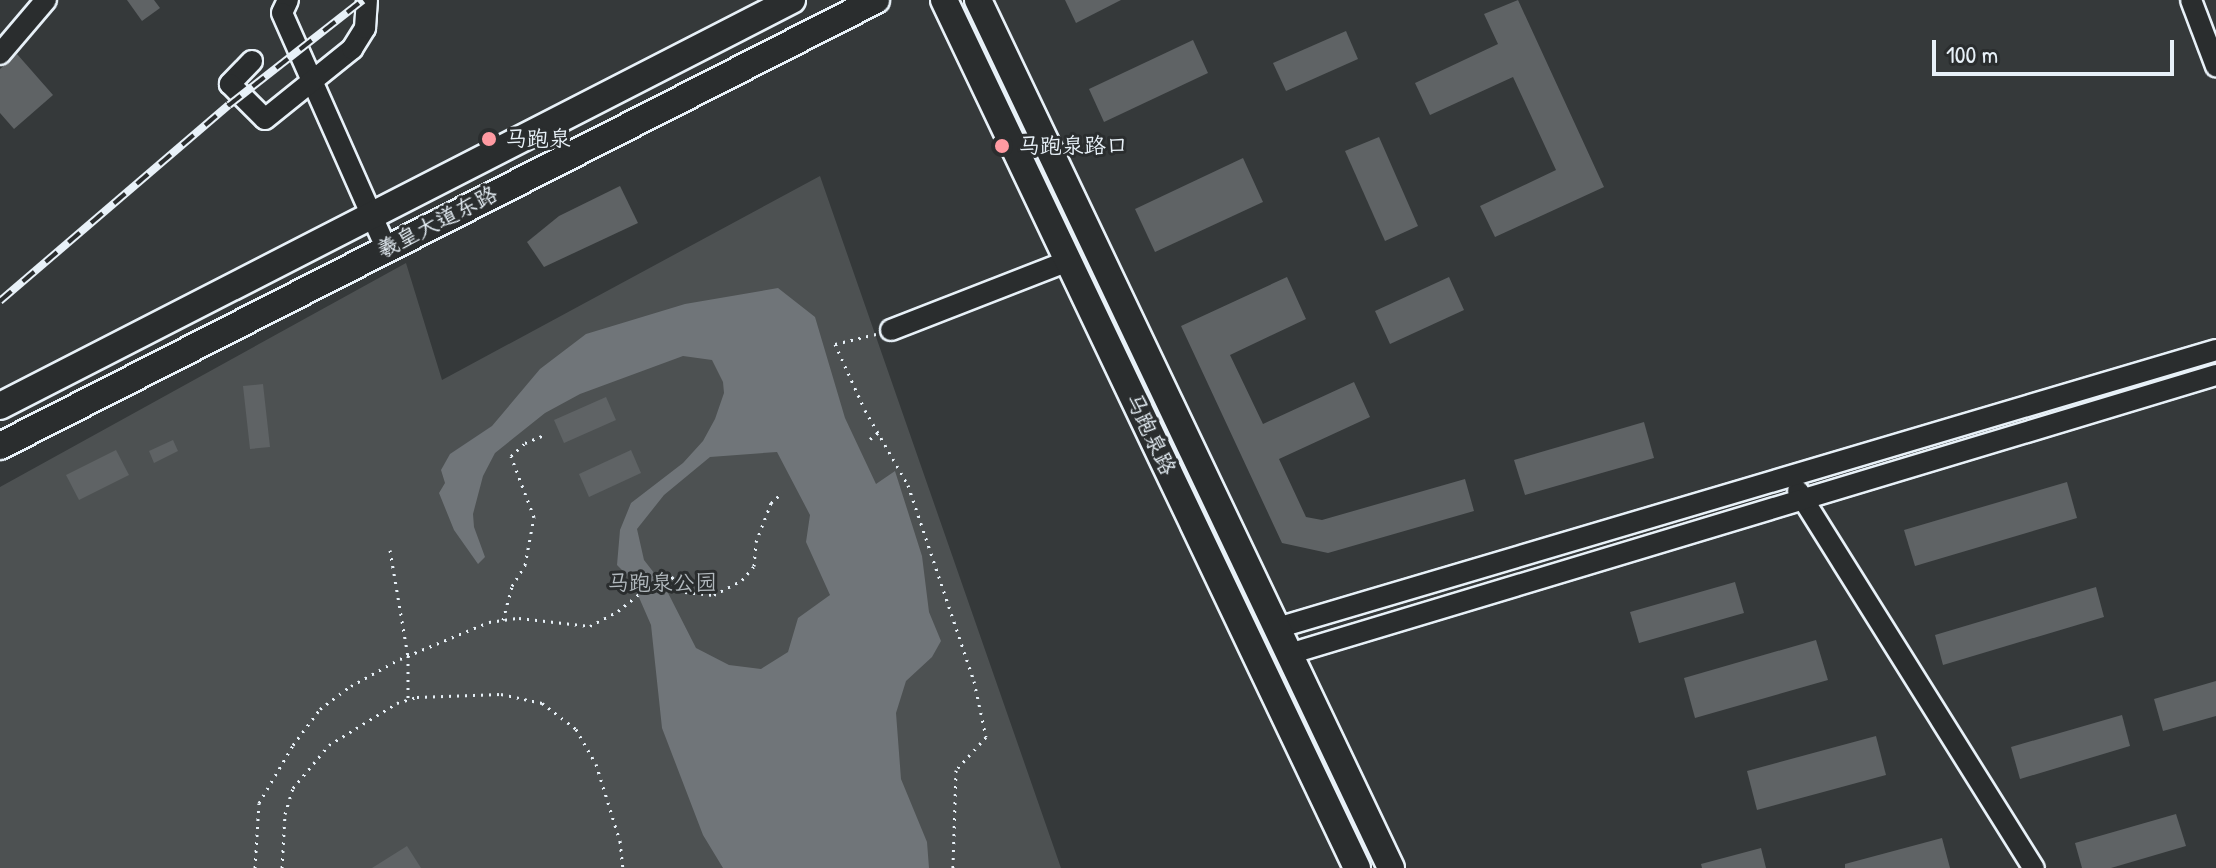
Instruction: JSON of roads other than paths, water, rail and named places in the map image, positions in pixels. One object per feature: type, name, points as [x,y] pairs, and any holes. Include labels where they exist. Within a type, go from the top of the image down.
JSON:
[{"type":"main road","name":"羲皇大道东路","points":[[0,406],[371,213],[792,0]]},
{"type":"main road","name":"羲皇大道东路","points":[[0,446],[876,0]]},
{"type":"main road","name":"马跑泉路","points":[[944,0],[1357,868]]},
{"type":"main road","name":"马跑泉路","points":[[978,0],[1391,868]]},
{"type":"street","points":[[0,54],[46,0]]},
{"type":"street","points":[[288,0],[282,13],[386,248]]},
{"type":"street","points":[[252,61],[230,84],[265,119],[352,49],[365,28],[367,0]]},
{"type":"street","points":[[2191,0],[2216,66]]},
{"type":"street","points":[[891,330],[1068,261]]},
{"type":"street","points":[[1277,628],[2216,350]]},
{"type":"street","points":[[1289,654],[2216,375]]},
{"type":"street","points":[[1790,477],[2034,868]]},
{"type":"railway","points":[[0,301],[229,105],[363,0]]},
{"type":"place","name":"马跑泉","points":[[489,139]]},
{"type":"place","name":"马跑泉路口","points":[[1002,146]]},
{"type":"park label","name":"马跑泉公园","points":[[662,583]]}]
